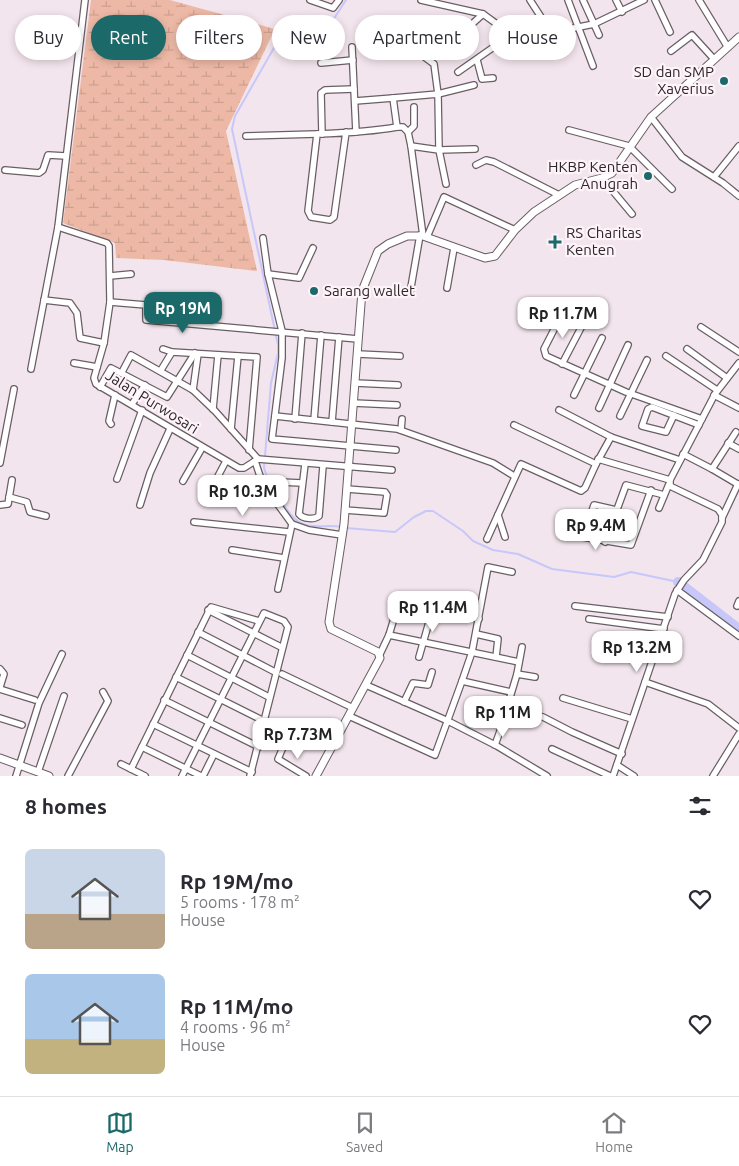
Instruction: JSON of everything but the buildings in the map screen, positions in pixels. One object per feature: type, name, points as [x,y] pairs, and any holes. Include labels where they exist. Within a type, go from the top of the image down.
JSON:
[{"type":"street","points":[[31,369],[58,227],[85,0]]},
{"type":"street","points":[[310,0],[333,8],[339,0]]},
{"type":"street","points":[[421,0],[483,14],[489,19]]},
{"type":"street","points":[[530,0],[539,15]]},
{"type":"street","points":[[568,0],[593,66]]},
{"type":"street","points":[[583,0],[599,35]]},
{"type":"street","points":[[616,0],[622,12]]},
{"type":"street","points":[[578,28],[594,24],[644,0]]},
{"type":"street","points":[[655,0],[670,32]]},
{"type":"street","points":[[699,0],[727,46]]},
{"type":"street","points":[[479,18],[483,14]]},
{"type":"street","points":[[671,51],[692,35],[713,58]]},
{"type":"street","points":[[380,654],[331,629],[329,625],[344,524],[363,286],[375,255],[383,246],[394,241],[410,236],[423,236],[454,248],[491,258],[495,256],[515,230],[534,212],[580,183],[602,178],[612,173],[651,117],[713,58],[739,37]]},
{"type":"street","points":[[352,47],[356,132]]},
{"type":"street","points":[[479,58],[489,50]]},
{"type":"street","points":[[321,63],[353,60]]},
{"type":"street","points":[[429,60],[434,64],[438,94],[439,150],[446,184]]},
{"type":"street","points":[[458,72],[477,60],[482,79],[493,78]]},
{"type":"street","points":[[355,101],[438,94],[474,85]]},
{"type":"street","points":[[346,132],[334,217],[330,220],[311,217],[308,214],[319,134],[321,93],[326,90],[354,88]]},
{"type":"street","points":[[393,98],[397,127]]},
{"type":"street","points":[[408,132],[414,126],[414,107]]},
{"type":"street","points":[[651,117],[677,152],[738,193]]},
{"type":"street","points":[[246,136],[346,132],[361,134],[403,127],[408,132],[411,146],[423,236]]},
{"type":"street","points":[[569,130],[629,146],[672,189]]},
{"type":"street","points":[[411,146],[439,150],[475,149]]},
{"type":"street","points":[[714,177],[739,146]]},
{"type":"street","points":[[5,170],[39,174],[43,170],[48,155],[66,156]]},
{"type":"street","points":[[476,164],[486,160],[494,162],[559,195]]},
{"type":"street","points":[[602,178],[632,214]]},
{"type":"street","points":[[410,293],[423,236],[444,197],[515,230]]},
{"type":"street","name":"Jalan Purwosari","points":[[58,227],[108,244],[110,302],[104,344],[94,381],[100,387],[115,394],[170,429],[239,468],[244,468],[258,460]]},
{"type":"street","points":[[263,238],[268,274],[280,331],[282,358],[272,439],[396,450]]},
{"type":"street","points":[[268,274],[299,278],[313,248]]},
{"type":"street","points":[[446,288],[454,248]]},
{"type":"street","points":[[110,276],[131,274]]},
{"type":"street","points":[[44,300],[70,303],[77,313],[80,338],[104,344]]},
{"type":"street","points":[[110,302],[160,305]]},
{"type":"street","points":[[146,305],[146,320],[358,339]]},
{"type":"street","points":[[563,312],[544,352],[546,356],[700,422]]},
{"type":"street","points":[[562,364],[583,324]]},
{"type":"street","points":[[701,327],[739,352]]},
{"type":"street","points":[[295,419],[302,333]]},
{"type":"street","points":[[314,420],[321,335]]},
{"type":"street","points":[[332,422],[339,337]]},
{"type":"street","points":[[574,395],[602,338]]},
{"type":"street","points":[[599,408],[628,345]]},
{"type":"street","points":[[162,349],[172,352],[258,358],[249,450]]},
{"type":"street","points":[[687,349],[727,378]]},
{"type":"street","points":[[160,370],[172,352]]},
{"type":"street","points":[[100,387],[109,369],[115,368],[169,399],[178,380],[197,353]]},
{"type":"street","points":[[194,390],[197,353]]},
{"type":"street","points":[[358,354],[400,356]]},
{"type":"street","points":[[122,372],[131,355],[194,390],[258,460],[260,476],[271,495],[297,522],[309,530],[342,535]]},
{"type":"street","points":[[213,409],[218,355]]},
{"type":"street","points":[[230,429],[238,356]]},
{"type":"street","points":[[666,356],[739,408]]},
{"type":"street","points":[[620,416],[647,360]]},
{"type":"street","points":[[74,363],[97,367]]},
{"type":"street","points":[[658,508],[669,482],[716,392],[738,365]]},
{"type":"street","points":[[355,383],[398,385]]},
{"type":"street","points":[[132,404],[145,385]]},
{"type":"street","points":[[0,463],[14,389]]},
{"type":"street","points":[[111,424],[109,421],[115,394]]},
{"type":"street","points":[[353,402],[397,405]]},
{"type":"street","points":[[674,415],[666,432],[642,426],[651,408],[700,422]]},
{"type":"street","points":[[117,479],[142,410]]},
{"type":"street","points":[[552,749],[612,776],[622,754],[632,719],[677,590],[703,560],[738,485],[712,469],[682,457],[611,437],[559,410]]},
{"type":"street","points":[[275,416],[400,430],[494,463],[514,476]]},
{"type":"street","points":[[400,430],[402,419]]},
{"type":"street","points":[[514,426],[597,462],[669,482],[718,509],[722,518]]},
{"type":"street","points":[[140,505],[150,473],[170,429]]},
{"type":"street","points":[[712,469],[736,432]]},
{"type":"street","points":[[487,539],[520,465],[523,463],[581,490],[585,488],[611,437]]},
{"type":"street","points":[[728,443],[739,449]]},
{"type":"street","points":[[183,481],[202,448]]},
{"type":"street","points":[[258,460],[392,470]]},
{"type":"street","points":[[208,495],[226,461]]},
{"type":"street","points":[[278,590],[289,532],[297,522],[299,514],[305,464]]},
{"type":"street","points":[[297,522],[319,516],[324,466]]},
{"type":"street","points":[[0,505],[8,504],[12,480]]},
{"type":"street","points":[[280,482],[302,484]]},
{"type":"street","points":[[605,542],[616,510],[628,484],[664,495]]},
{"type":"street","points":[[345,510],[385,512],[386,492],[346,489]]},
{"type":"street","points":[[616,510],[594,504],[583,537],[631,545],[651,490]]},
{"type":"street","points":[[254,494],[264,498],[271,495]]},
{"type":"street","points":[[9,497],[27,502],[30,512],[46,516]]},
{"type":"street","points":[[498,515],[505,537]]},
{"type":"street","points":[[194,522],[289,532]]},
{"type":"street","points":[[232,550],[284,558]]},
{"type":"street","points":[[349,716],[434,755],[472,652],[488,567],[512,572]]},
{"type":"street","points":[[677,590],[739,636]]},
{"type":"street","points":[[316,776],[380,659],[380,654],[389,635],[401,600],[406,599],[433,608],[479,619]]},
{"type":"street","points":[[131,769],[208,610],[215,606],[259,621]]},
{"type":"street","points":[[575,606],[668,617]]},
{"type":"street","points":[[419,657],[433,608]]},
{"type":"street","points":[[208,610],[281,647]]},
{"type":"street","points":[[153,724],[197,745],[251,774],[259,747],[268,697],[279,673],[281,647],[288,627],[286,622],[264,613],[259,621],[197,745],[182,776]]},
{"type":"street","points":[[588,619],[664,629]]},
{"type":"street","points":[[198,632],[242,656],[353,708]]},
{"type":"street","points":[[476,634],[498,639],[496,657]]},
{"type":"street","points":[[389,635],[519,662]]},
{"type":"street","points":[[522,647],[509,708],[543,716],[572,732],[622,754]]},
{"type":"street","points":[[19,766],[39,703],[62,654]]},
{"type":"street","points":[[187,655],[268,697]]},
{"type":"street","points":[[0,669],[4,674],[0,688],[35,700]]},
{"type":"street","points":[[404,702],[413,683],[427,686],[432,672]]},
{"type":"street","points":[[517,674],[535,677]]},
{"type":"street","points":[[176,677],[264,721]]},
{"type":"street","points":[[462,681],[511,692]]},
{"type":"street","points":[[645,682],[708,704],[739,728]]},
{"type":"street","points":[[366,685],[448,721],[547,776]]},
{"type":"street","points":[[68,776],[108,701],[103,692]]},
{"type":"street","points":[[40,768],[64,696]]},
{"type":"street","points":[[563,698],[632,719]]},
{"type":"street","points":[[164,700],[259,747]]},
{"type":"street","points":[[0,718],[22,725]]},
{"type":"street","points":[[495,746],[504,720]]},
{"type":"street","points":[[712,776],[739,734]]},
{"type":"street","points":[[284,745],[278,759],[306,776]]},
{"type":"street","points":[[142,747],[202,776],[214,754]]},
{"type":"street","points":[[0,758],[19,766],[40,768],[49,776]]},
{"type":"street","points":[[121,764],[145,776]]},
{"type":"street","points":[[617,766],[634,776]]},
{"type":"green space","points":[[91,0],[170,0],[224,15],[176,15],[176,60],[260,60],[226,131],[257,271],[164,260],[116,258],[115,243],[63,223]]},
{"type":"green space","points":[[262,25],[272,28],[272,35],[262,56]]},
{"type":"waterway","points":[[341,527],[312,526],[297,521],[282,502],[264,468],[271,383],[278,345],[232,129],[235,116],[286,27],[292,24],[324,34],[346,0]]},
{"type":"waterway","points":[[346,528],[395,532],[414,517],[426,511],[433,511],[463,531],[473,541],[493,550],[518,554],[552,569],[614,577],[631,572],[678,582]]},
{"type":"waterway","points":[[678,582],[739,629]]},
{"type":"place","name":"SD dan SMP Xaverius","points":[[724,81]]},
{"type":"place","name":"HKBP Kenten Anugrah","points":[[648,176]]},
{"type":"place","name":"RS Charitas Kenten","points":[[555,242]]},
{"type":"place","name":"Sarang wallet","points":[[314,291]]}]
